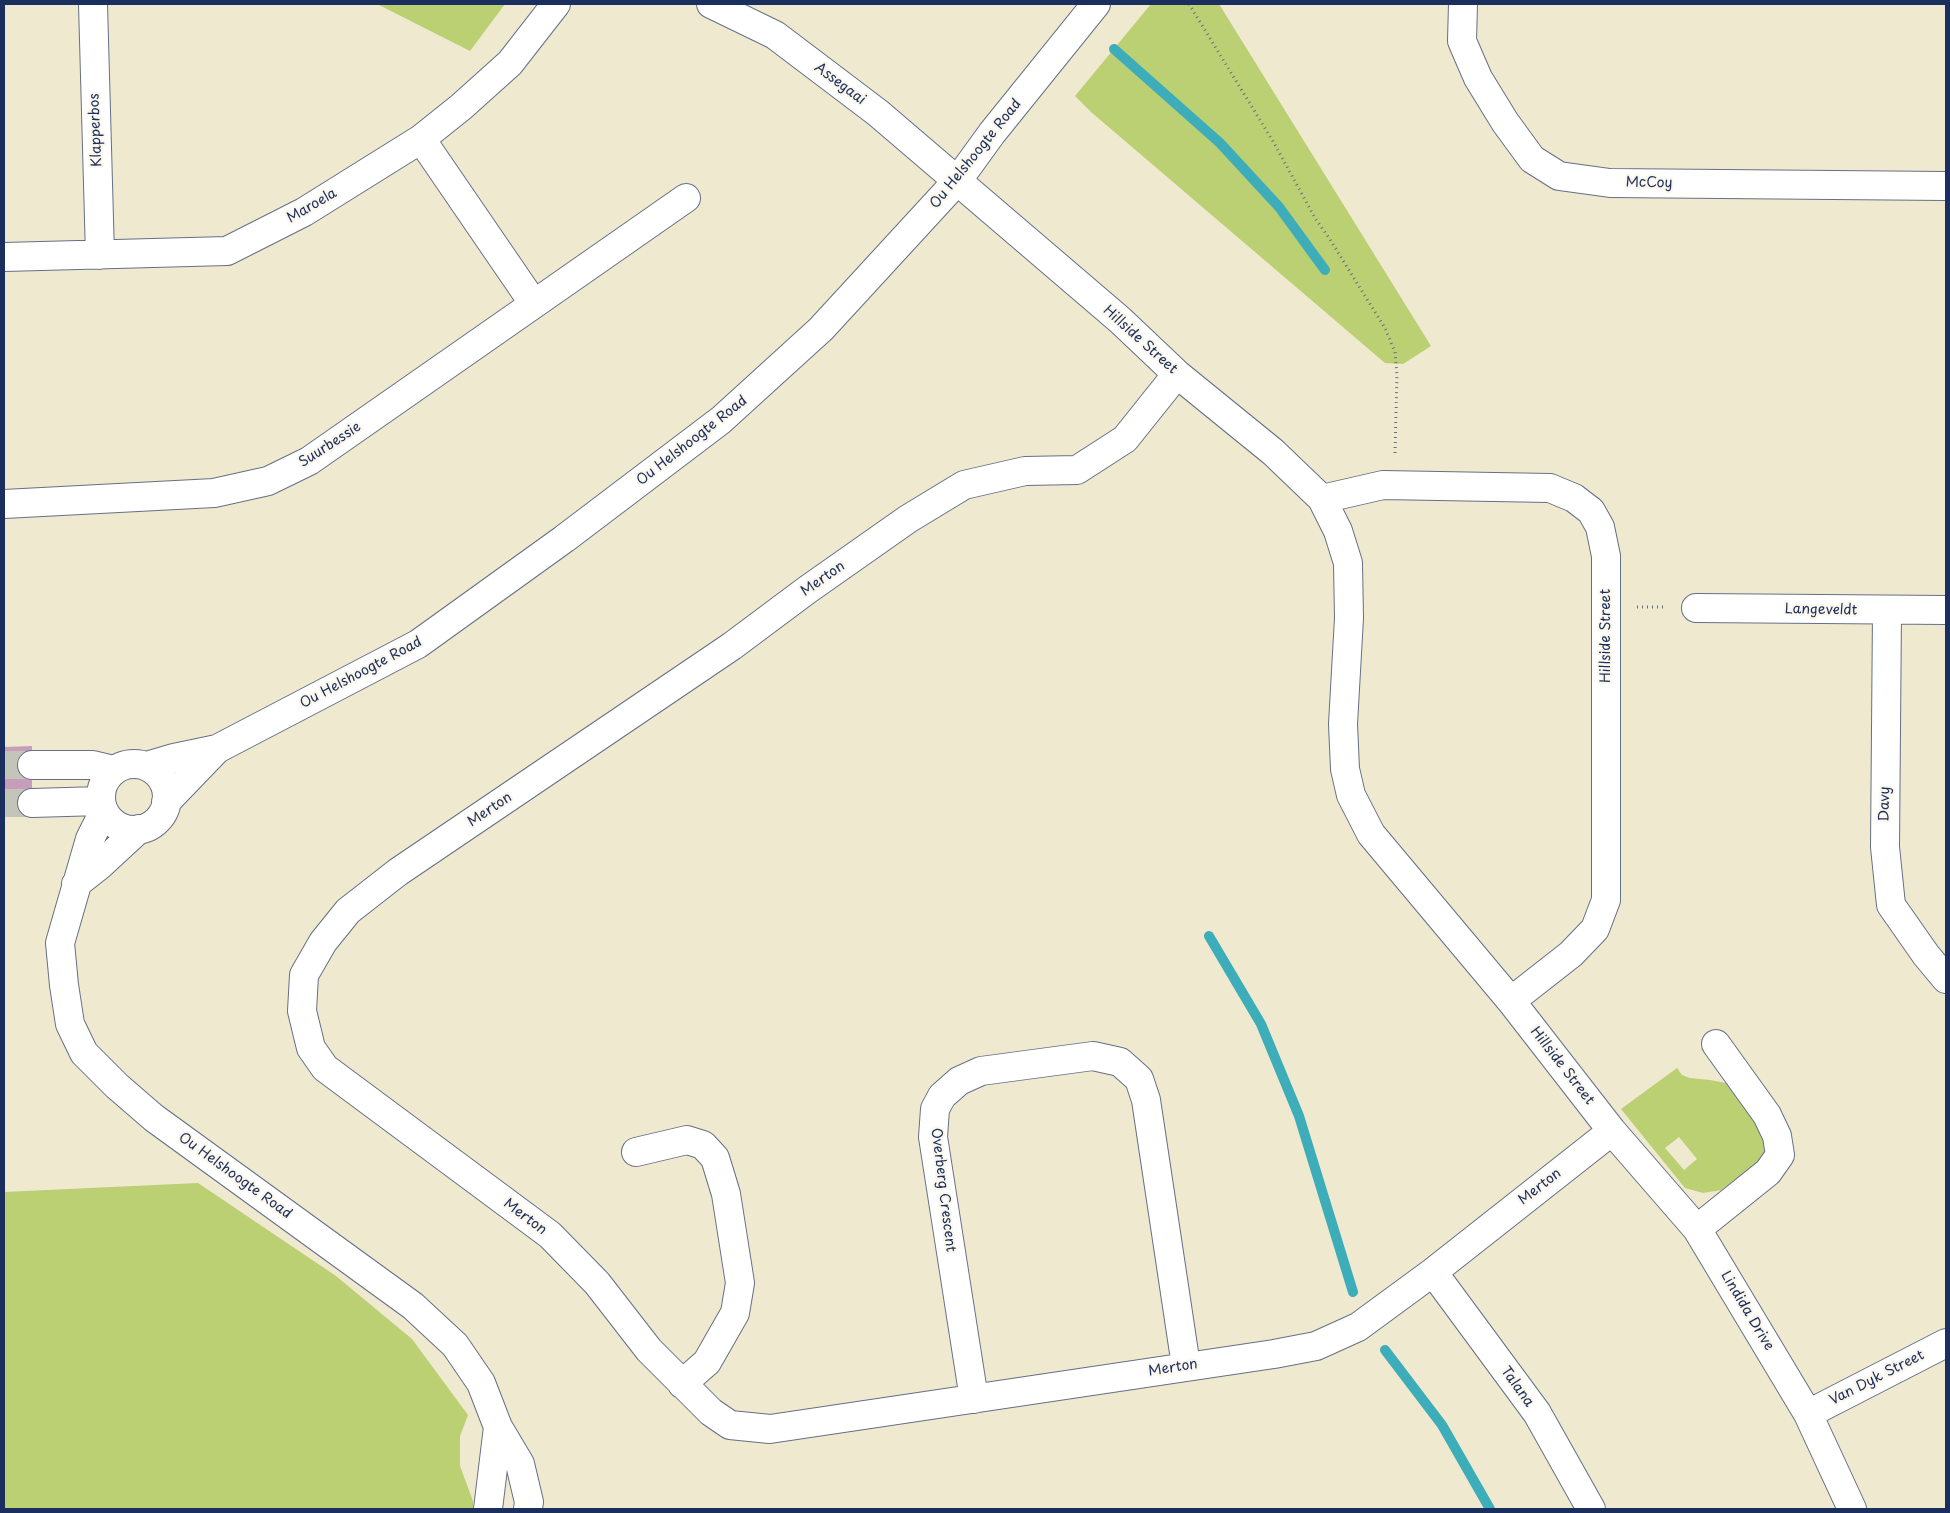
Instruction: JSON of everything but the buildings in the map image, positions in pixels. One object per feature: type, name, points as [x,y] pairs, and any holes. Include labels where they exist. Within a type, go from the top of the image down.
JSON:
[{"type":"street","name":"Klapperbos","points":[[93,4],[100,255]]},
{"type":"street","name":"Maroela","points":[[4,258],[227,251],[304,212],[421,139],[461,107],[510,62],[556,4]]},
{"type":"street","name":"Assegaai","points":[[711,4],[775,35],[878,113],[958,180]]},
{"type":"street","name":"Ou Helshoogte Road","points":[[147,766],[217,749],[418,644],[564,539],[721,420],[821,330],[958,180],[992,134],[1096,4]]},
{"type":"street","name":"McCoy","points":[[1463,4],[1462,41],[1478,78],[1505,122],[1532,159],[1559,176],[1610,183],[1946,186]]},
{"type":"street","points":[[421,139],[534,304]]},
{"type":"street","name":"Hillside Street","points":[[958,180],[1120,320],[1177,374],[1273,452],[1322,499],[1338,532],[1348,563],[1349,618],[1343,724],[1345,769],[1351,795],[1371,834],[1511,1001],[1612,1131]]},
{"type":"street","name":"Suurbessie","points":[[4,504],[214,493],[268,481],[309,461],[686,198]]},
{"type":"street","name":"Merton","points":[[1177,374],[1125,439],[1077,470],[1025,471],[964,485],[900,524],[732,646],[398,872],[348,911],[323,942],[304,975],[302,1011],[311,1048],[325,1068],[550,1235],[597,1283],[649,1350],[711,1412],[730,1425],[770,1429],[1274,1354],[1316,1346],[1358,1327],[1433,1272],[1612,1131]]},
{"type":"street","name":"Hillside Street","points":[[1322,499],[1383,485],[1550,488],[1574,498],[1591,511],[1600,527],[1606,556],[1606,900],[1595,929],[1571,954],[1511,1001]]},
{"type":"street","name":"Langeveldt","points":[[1696,608],[1946,610]]},
{"type":"street","name":"Davy","points":[[1887,611],[1885,847],[1891,905],[1926,955],[1946,979]]},
{"type":"street","name":"Ou Helshoogte Road","points":[[166,802],[217,749]]},
{"type":"street","points":[[32,765],[93,764],[114,770]]},
{"type":"street","points":[[77,765],[94,804],[118,826],[129,829],[149,826],[163,812],[166,802],[166,791],[163,781],[147,766],[130,765],[114,770],[106,779],[94,804]]},
{"type":"street","points":[[32,803],[94,804]]},
{"type":"street","name":"Ou Helshoogte Road","points":[[94,804],[90,839],[60,943],[70,1024],[84,1053],[117,1086],[154,1118],[413,1306],[455,1346],[481,1383],[498,1427],[520,1464],[529,1502],[528,1509]]},
{"type":"street","points":[[76,884],[99,866],[139,829]]},
{"type":"street","points":[[1697,1229],[1768,1172],[1780,1155],[1777,1136],[1767,1115],[1716,1044]]},
{"type":"street","name":"Overberg Crescent","points":[[974,1399],[933,1137],[935,1108],[942,1096],[959,1081],[981,1071],[1093,1056],[1120,1062],[1139,1079],[1146,1100],[1186,1366]]},
{"type":"street","name":"Lindida Drive","points":[[1612,1131],[1697,1229],[1808,1414],[1852,1509]]},
{"type":"street","points":[[636,1152],[687,1140],[703,1145],[715,1158],[726,1194],[740,1283],[735,1313],[707,1362],[682,1384]]},
{"type":"street","name":"Talana","points":[[1433,1272],[1537,1414],[1591,1509]]},
{"type":"street","name":"Van Dyk Street","points":[[1808,1414],[1946,1343]]},
{"type":"street","name":"Ou Helshoogte Road","points":[[488,1509],[498,1427]]},
{"type":"path","points":[[1189,4],[1274,143],[1315,218],[1385,328],[1395,352],[1397,375],[1396,485]]},
{"type":"path","points":[[1606,607],[1696,608]]},
{"type":"green space","points":[[377,4],[505,4],[470,51]]},
{"type":"green space","points":[[1151,4],[1219,4],[1431,346],[1403,364],[1385,363],[1091,112],[1075,96]]},
{"type":"green space","points":[[1677,1068],[1682,1075],[1690,1078],[1726,1083],[1759,1124],[1768,1150],[1763,1159],[1721,1190],[1703,1193],[1685,1188],[1621,1109]],"holes":[[[1679,1137],[1697,1159],[1684,1170],[1665,1148]]]},
{"type":"green space","points":[[198,1183],[336,1276],[412,1339],[468,1415],[460,1436],[460,1466],[473,1501],[473,1509],[4,1509],[4,1192]]},
{"type":"waterway","points":[[1114,49],[1220,143],[1279,207],[1325,270]]},
{"type":"waterway","points":[[1209,936],[1261,1024],[1299,1116],[1353,1292]]},
{"type":"waterway","points":[[1385,1350],[1442,1425],[1490,1509]]},
{"type":"tunnel","points":[[4,765],[32,765]]},
{"type":"tunnel","points":[[4,803],[32,803]]}]
